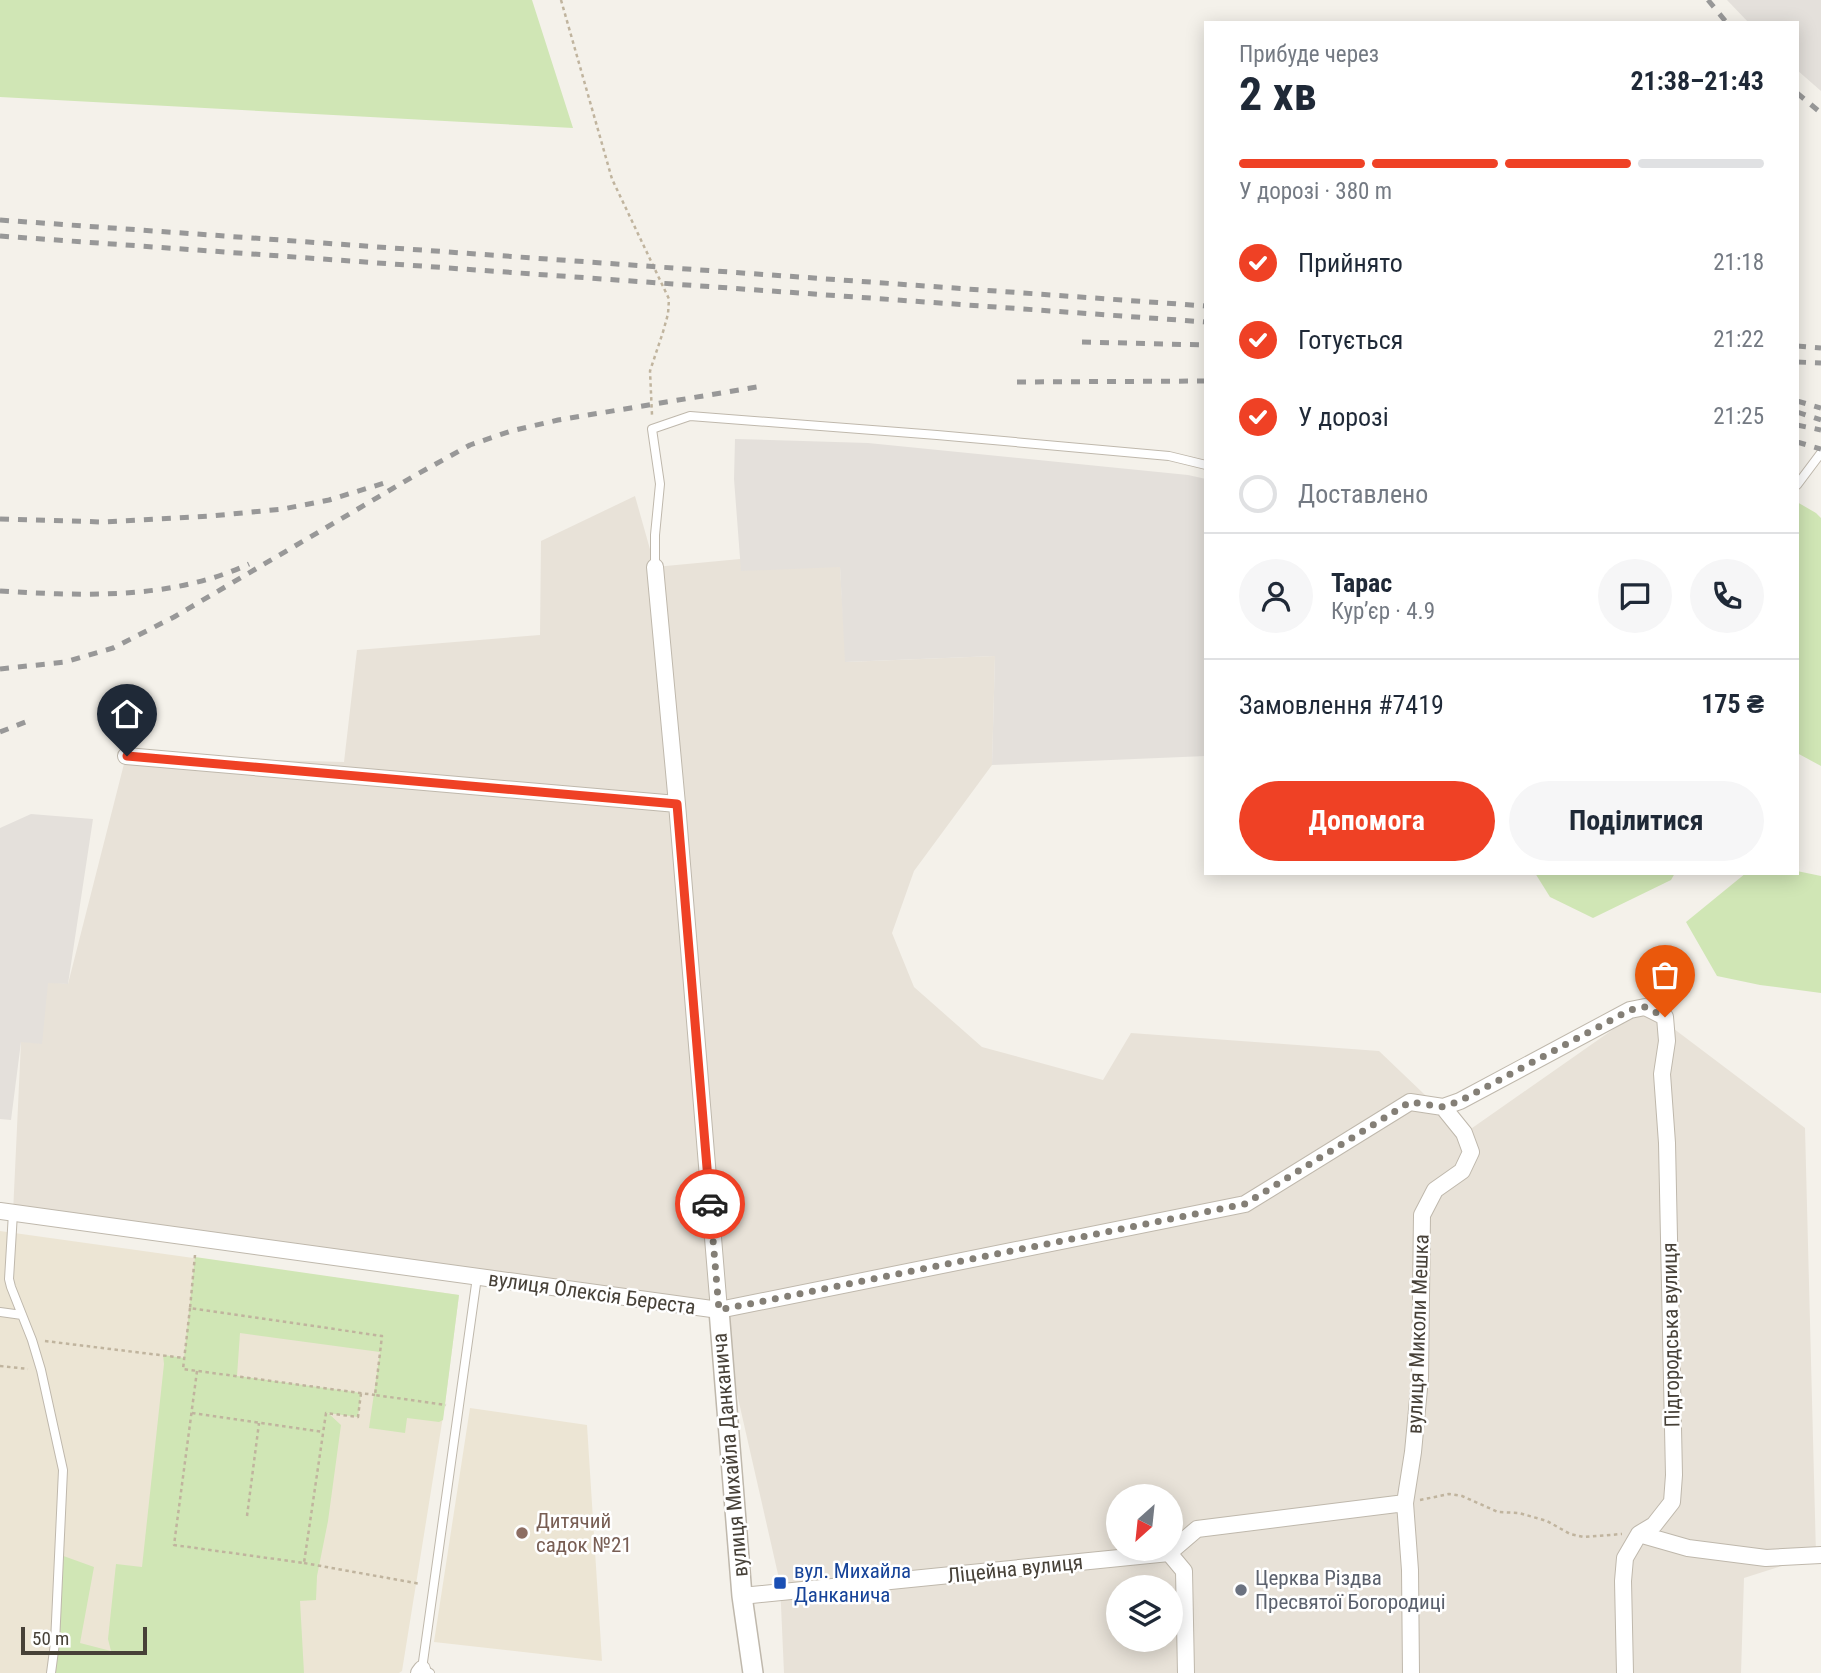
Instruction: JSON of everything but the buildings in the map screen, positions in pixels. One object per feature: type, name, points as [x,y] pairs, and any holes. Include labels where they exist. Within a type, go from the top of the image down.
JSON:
[{"type":"street","name":"вулиця Михайла Данканича","points":[[655,567],[742,1596],[753,1673]]},
{"type":"street","points":[[127,756],[677,804]]},
{"type":"street","name":"Підгородська вулиця","points":[[1443,1107],[1460,1101],[1630,1010],[1645,1007],[1665,1017],[1667,1041],[1662,1074],[1668,1143],[1674,1475],[1672,1502],[1654,1525],[1639,1534],[1625,1558],[1625,1673]]},
{"type":"street","name":"вулиця Олексія Береста","points":[[7,1212],[719,1310],[1245,1204],[1410,1102],[1443,1107]]},
{"type":"street","name":"вулиця Миколи Мешка","points":[[1411,1673],[1410,1570],[1405,1503],[1420,1378],[1422,1215],[1435,1190],[1462,1171],[1471,1152],[1464,1133],[1443,1107]]},
{"type":"street","points":[[1183,1541],[1197,1529],[1405,1503]]},
{"type":"street","points":[[1639,1534],[1688,1548],[1766,1558],[1821,1555]]},
{"type":"street","name":"Ліцейна вулиця","points":[[742,1596],[1106,1559]]},
{"type":"street","points":[[1176,1561],[1184,1572],[1186,1673]]},
{"type":"lane","points":[[655,567],[654,535],[660,484],[652,429],[690,416],[1169,456],[1204,465]]},
{"type":"lane","points":[[1799,482],[1821,453]]},
{"type":"lane","points":[[7,1212],[9,1279],[41,1370],[63,1470],[55,1643],[51,1673]]},
{"type":"lane","points":[[424,1672],[433,1586],[477,1277]]},
{"type":"lane","points":[[0,1312],[22,1315]]},
{"type":"path","points":[[561,0],[611,179],[669,299],[666,323],[650,371],[652,429]]},
{"type":"path","points":[[197,1238],[183,1369],[459,1407]]},
{"type":"path","points":[[190,1308],[382,1336],[374,1395]]},
{"type":"path","points":[[32,1340],[184,1358]]},
{"type":"path","points":[[0,1366],[41,1370]]},
{"type":"path","points":[[197,1371],[174,1545],[304,1563],[433,1586]]},
{"type":"path","points":[[304,1563],[326,1413],[358,1418],[361,1393]]},
{"type":"path","points":[[191,1413],[323,1432]]},
{"type":"path","points":[[247,1516],[258,1422]]},
{"type":"path","points":[[1405,1503],[1449,1494],[1462,1496],[1498,1512],[1519,1513],[1547,1521],[1570,1534],[1584,1537],[1639,1534]]},
{"type":"shaded area","points":[[1727,0],[1821,0],[1821,91],[1799,72],[1799,21],[1747,21]]},
{"type":"shaded area","points":[[735,439],[868,443],[1204,479],[1204,756],[992,765],[995,656],[845,662],[840,567],[741,571],[734,479]]},
{"type":"shaded area","points":[[635,496],[655,567],[814,552],[840,567],[846,662],[995,656],[992,765],[914,871],[892,933],[914,987],[982,1047],[1103,1080],[1131,1033],[1379,1051],[1424,1094],[1443,1107],[1465,1133],[1645,1007],[1805,1128],[1816,1555],[1744,1578],[1741,1673],[784,1673],[780,1583],[718,1310],[13,1213],[21,1042],[48,982],[68,984],[126,756],[344,762],[357,650],[540,635],[541,541]]},
{"type":"shaded area","points":[[31,814],[93,819],[68,984],[48,983],[42,1044],[21,1042],[11,1120],[0,1119],[0,828]]},
{"type":"shaded area","points":[[0,1231],[459,1295],[445,1404],[402,1671],[0,1673]]},
{"type":"shaded area","name":"Дитячий садок №21","points":[[470,1408],[587,1425],[602,1661],[434,1642]]},
{"type":"green space","points":[[0,0],[532,0],[573,128],[0,97]]},
{"type":"green space","points":[[1799,503],[1821,518],[1821,766],[1799,754]]},
{"type":"green space","points":[[1799,871],[1821,876],[1821,993],[1717,976],[1686,922],[1744,875],[1799,875]]},
{"type":"green space","points":[[1536,875],[1674,875],[1671,880],[1593,918],[1550,897]]},
{"type":"green space","points":[[195,1257],[459,1295],[443,1420],[439,1422],[407,1418],[405,1433],[369,1428],[380,1352],[240,1333],[237,1376],[361,1393],[358,1417],[328,1413],[341,1425],[328,1521],[317,1576],[316,1600],[300,1601],[304,1673],[51,1673],[58,1554],[94,1567],[80,1643],[111,1651],[108,1639],[116,1564],[142,1567],[163,1355],[184,1358]]},
{"type":"railway","points":[[1708,0],[1725,21]]},
{"type":"railway","points":[[1799,95],[1821,113]]},
{"type":"railway","points":[[0,220],[1204,306]]},
{"type":"railway","points":[[0,236],[1204,322]]},
{"type":"railway","points":[[1082,342],[1204,345]]},
{"type":"railway","points":[[1799,346],[1821,348]]},
{"type":"railway","points":[[1799,362],[1821,363]]},
{"type":"railway","points":[[1017,382],[1204,381]]},
{"type":"railway","points":[[0,669],[65,662],[113,648],[174,617],[470,445],[511,431],[558,420],[757,387]]},
{"type":"railway","points":[[1799,402],[1821,408]]},
{"type":"railway","points":[[1799,413],[1821,420]]},
{"type":"railway","points":[[1799,425],[1821,430]]},
{"type":"railway","points":[[1799,443],[1821,449]]},
{"type":"railway","points":[[0,519],[103,522],[211,516],[283,509],[329,500],[391,481]]},
{"type":"railway","points":[[0,591],[95,594],[158,590],[219,576],[249,564]]},
{"type":"railway","points":[[0,732],[28,721]]},
{"type":"way so far","points":[[710,1204],[719,1310],[1245,1204],[1410,1102],[1443,1107],[1460,1101],[1630,1010],[1645,1007],[1665,1017]]},
{"type":"place","name":"Дитячий садок №21","points":[[522,1533]]},
{"type":"place","name":"вул. Михайла Данканича","points":[[780,1583]]},
{"type":"place","name":"Церква Різдва Пресвятої Богородиці","points":[[1241,1590]]},
{"type":"route","points":[[127,756],[677,804],[710,1204]]}]
